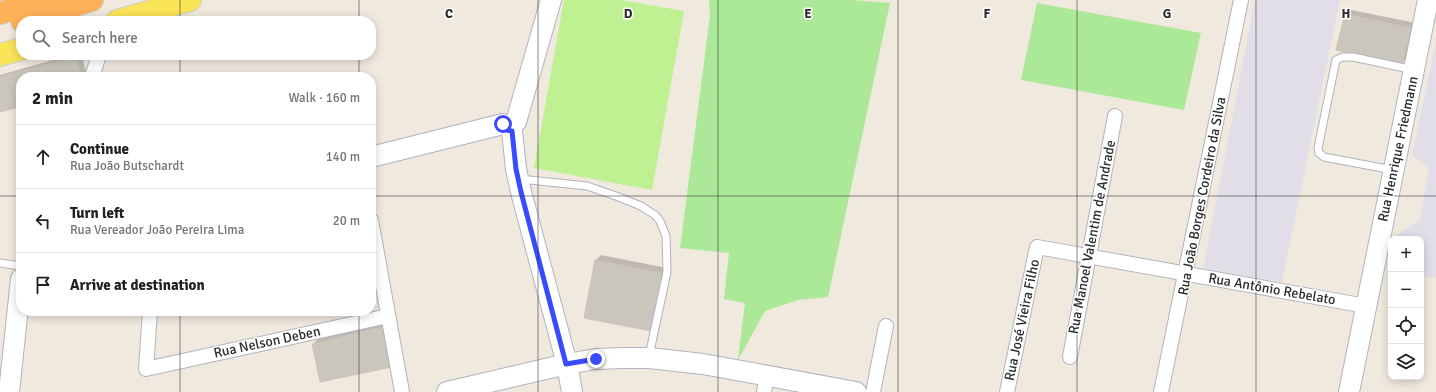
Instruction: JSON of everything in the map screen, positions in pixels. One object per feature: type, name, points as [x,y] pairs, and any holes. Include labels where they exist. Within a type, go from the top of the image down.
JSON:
[{"type":"highway","points":[[0,13],[42,0]]},
{"type":"highway","points":[[39,16],[92,0]]},
{"type":"highway","points":[[0,28],[16,23]]},
{"type":"main road","points":[[134,16],[190,0]]},
{"type":"main road","points":[[0,55],[16,50]]},
{"type":"street","points":[[540,0],[509,125],[518,178],[572,392]]},
{"type":"street","points":[[509,125],[551,0]]},
{"type":"street","name":"Rua João Borges Cordeiro da Silva","points":[[1161,392],[1241,0]]},
{"type":"street","name":"Rua Henrique Friedmann","points":[[1349,392],[1428,0]]},
{"type":"street","points":[[94,72],[97,60]]},
{"type":"street","name":"Rua Manoel Valentim de Andrade","points":[[1070,357],[1115,116]]},
{"type":"street","points":[[376,156],[509,125]]},
{"type":"street","name":"Rua Antônio Rebelato","points":[[1037,247],[1366,306]]},
{"type":"street","name":"Rua José Vieira Filho","points":[[1007,392],[1037,247]]},
{"type":"street","points":[[376,248],[402,392]]},
{"type":"street","points":[[9,392],[17,316]]},
{"type":"street","name":"Rua Nelson Deben","points":[[150,316],[146,369],[388,316]]},
{"type":"street","points":[[873,392],[886,326]]},
{"type":"street","points":[[447,392],[566,364],[596,359],[649,358],[703,364],[765,384],[856,392]]},
{"type":"lane","points":[[1393,170],[1324,157],[1319,153],[1318,148],[1336,60],[1343,57],[1353,58],[1414,70]]},
{"type":"lane","points":[[518,178],[587,186],[641,206],[655,215],[660,221],[666,236],[667,272],[649,358]]},
{"type":"lane","points":[[0,263],[16,265]]},
{"type":"shaded area","points":[[1255,0],[1340,0],[1282,282],[1203,268]]},
{"type":"shaded area","points":[[1436,42],[1436,278],[1424,276],[1424,236],[1395,236],[1420,220],[1429,168],[1412,155]]},
{"type":"green space","points":[[564,0],[621,0],[684,11],[652,190],[534,168]]},
{"type":"green space","points":[[709,0],[852,0],[890,3],[828,297],[798,300],[765,311],[738,360],[745,303],[724,299],[729,253],[680,248],[710,16]]},
{"type":"green space","points":[[1037,3],[1201,33],[1184,110],[1021,80]]},
{"type":"building","points":[[1345,14],[1411,28],[1402,64],[1336,50]]},
{"type":"building","points":[[64,60],[77,60],[80,72],[18,72]]},
{"type":"building","points":[[16,73],[16,107],[7,75]]},
{"type":"building","points":[[7,75],[16,108],[0,112],[0,77]]},
{"type":"building","points":[[595,260],[662,273],[651,331],[584,318]]},
{"type":"building","points":[[383,327],[392,367],[320,382],[312,344]]},
{"type":"route","points":[[503,124],[503,127],[506,130],[512,131],[516,169],[521,192],[566,364],[596,359]]}]
